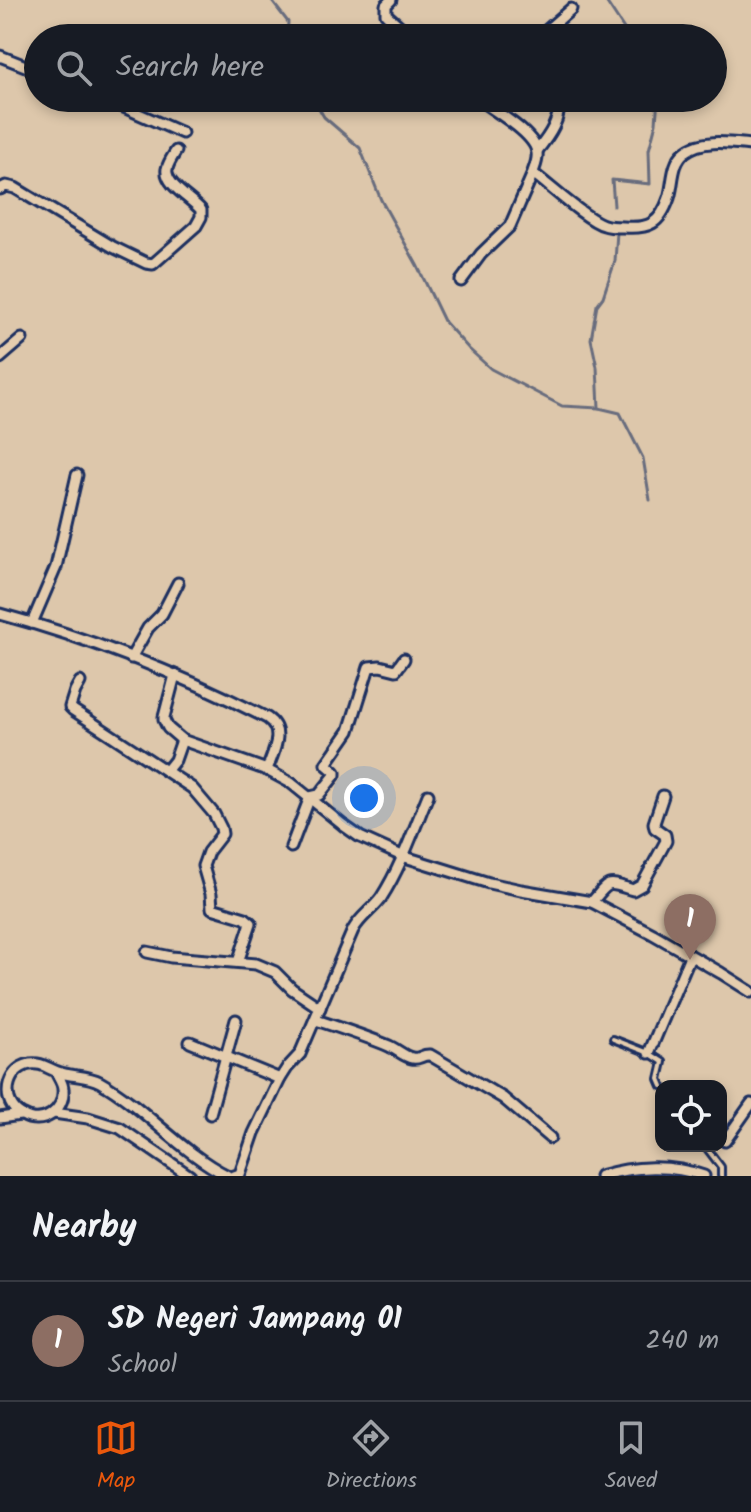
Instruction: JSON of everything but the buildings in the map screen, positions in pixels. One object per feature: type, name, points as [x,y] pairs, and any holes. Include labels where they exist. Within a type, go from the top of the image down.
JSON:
[{"type":"street","points":[[391,0],[386,5],[386,14],[397,24]]},
{"type":"street","points":[[554,24],[571,9]]},
{"type":"street","points":[[0,56],[24,65]]},
{"type":"street","points":[[135,112],[182,133]]},
{"type":"street","points":[[496,112],[527,134],[537,151]]},
{"type":"street","points":[[461,281],[481,254],[510,226],[533,173],[537,151],[556,123],[559,112]]},
{"type":"street","points":[[533,173],[600,223],[646,227],[654,223],[665,209],[677,162],[685,151],[715,143],[751,145]]},
{"type":"street","points":[[0,189],[6,186],[15,188],[113,247],[150,264],[157,262],[193,229],[201,217],[201,210],[169,182],[166,175],[176,151]]},
{"type":"street","points":[[193,229],[206,235]]},
{"type":"street","points":[[0,358],[22,339]]},
{"type":"street","points":[[32,623],[56,567],[77,475]]},
{"type":"street","points":[[131,658],[148,628],[162,614],[178,583]]},
{"type":"street","points":[[0,614],[83,639],[175,675],[274,723],[278,734],[267,770]]},
{"type":"street","points":[[310,797],[319,795],[335,775],[326,764],[349,731],[369,667],[396,670],[404,659]]},
{"type":"street","points":[[175,675],[164,720],[182,740],[267,770],[291,783],[360,837],[402,856],[489,883],[592,902],[751,992]]},
{"type":"street","points":[[80,682],[70,707],[192,788],[214,814],[221,828],[221,836],[208,852],[203,866],[212,908],[245,918],[251,923],[238,962]]},
{"type":"street","points":[[167,770],[175,760],[182,740]]},
{"type":"street","points":[[20,1115],[11,1104],[5,1078],[32,1063],[45,1065],[56,1072],[92,1078],[102,1083],[208,1166],[231,1176],[240,1174],[254,1133],[280,1079],[300,1054],[356,923],[380,899],[428,795]]},
{"type":"street","points":[[592,902],[610,884],[633,890],[642,885],[666,841],[665,835],[655,828],[654,823],[663,796]]},
{"type":"street","points":[[291,847],[310,797]]},
{"type":"street","points":[[147,952],[256,964],[275,972],[292,989],[320,1008]]},
{"type":"street","points":[[649,1053],[690,956]]},
{"type":"street","points":[[210,1114],[236,1020]]},
{"type":"street","points":[[316,1020],[371,1039],[413,1059],[423,1054],[430,1055],[503,1098],[550,1138]]},
{"type":"street","points":[[190,1042],[280,1079]]},
{"type":"street","points":[[0,1118],[20,1115],[44,1119],[54,1113],[63,1100],[63,1085],[56,1072]]},
{"type":"street","points":[[727,1138],[751,1104]]},
{"type":"street","points":[[54,1113],[88,1118],[120,1128],[190,1176]]},
{"type":"street","points":[[600,1176],[615,1171],[663,1167],[704,1176]]},
{"type":"lane","points":[[613,1039],[663,1062],[659,1080]]},
{"type":"lane","points":[[710,1152],[723,1170],[721,1176]]},
{"type":"waterway","points":[[271,0],[288,24]]},
{"type":"waterway","points":[[605,0],[621,24]]},
{"type":"waterway","points":[[321,112],[360,148],[381,200],[444,321],[491,369],[562,406],[599,408],[620,413],[643,458],[650,500]]},
{"type":"waterway","points":[[614,206],[612,180],[650,184],[649,150],[657,112]]},
{"type":"waterway","points":[[599,408],[597,367],[591,339],[597,305],[603,297],[615,261],[617,232]]},
{"type":"place","name":"SD Negeri Jampang 01","points":[[690,960]]}]
